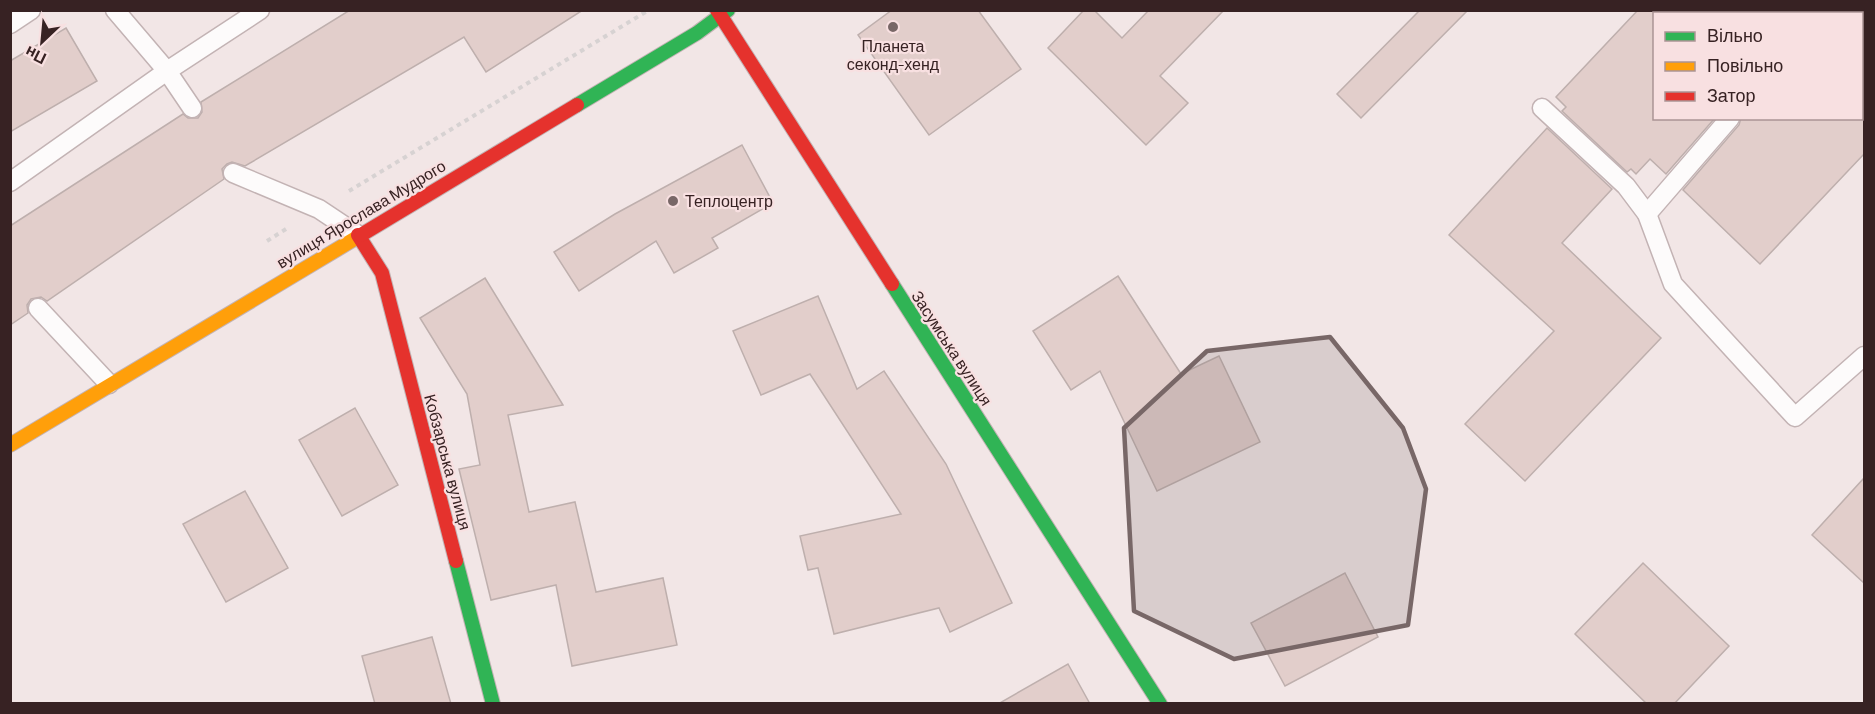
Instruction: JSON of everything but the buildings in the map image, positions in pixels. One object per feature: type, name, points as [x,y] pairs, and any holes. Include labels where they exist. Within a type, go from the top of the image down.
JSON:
[{"type":"street","name":"вулиця Ярослава Мудрого","points":[[10,445],[722,13]]},
{"type":"street","name":"Засумська вулиця","points":[[722,13],[1160,704]]},
{"type":"street","name":"Кобзарська вулиця","points":[[358,235],[382,273],[493,704]]},
{"type":"lane","points":[[10,24],[32,10]]},
{"type":"lane","points":[[116,10],[167,71],[192,108]]},
{"type":"lane","points":[[10,182],[167,71],[260,10]]},
{"type":"lane","points":[[1542,108],[1626,186],[1647,214],[1673,284],[1795,417],[1864,356]]},
{"type":"lane","points":[[1647,214],[1728,120]]},
{"type":"lane","points":[[233,173],[319,209],[358,235]]},
{"type":"lane","points":[[38,308],[109,384]]},
{"type":"highlighted area","points":[[1330,337],[1403,428],[1426,489],[1408,625],[1234,659],[1134,611],[1124,428],[1207,351]]},
{"type":"traffic: fast","points":[[577,105],[697,33],[728,10]]},
{"type":"traffic: fast","points":[[892,284],[1160,704]]},
{"type":"traffic: fast","points":[[456,561],[493,704]]},
{"type":"traffic: slow","points":[[10,445],[361,235]]},
{"type":"traffic: jam","points":[[717,10],[892,284]]},
{"type":"traffic: jam","points":[[361,235],[577,105]]},
{"type":"traffic: jam","points":[[358,235],[382,273],[456,561]]},
{"type":"place","name":"Планета секонд-хенд","points":[[893,27]]},
{"type":"place","name":"Теплоцентр","points":[[673,201]]}]
